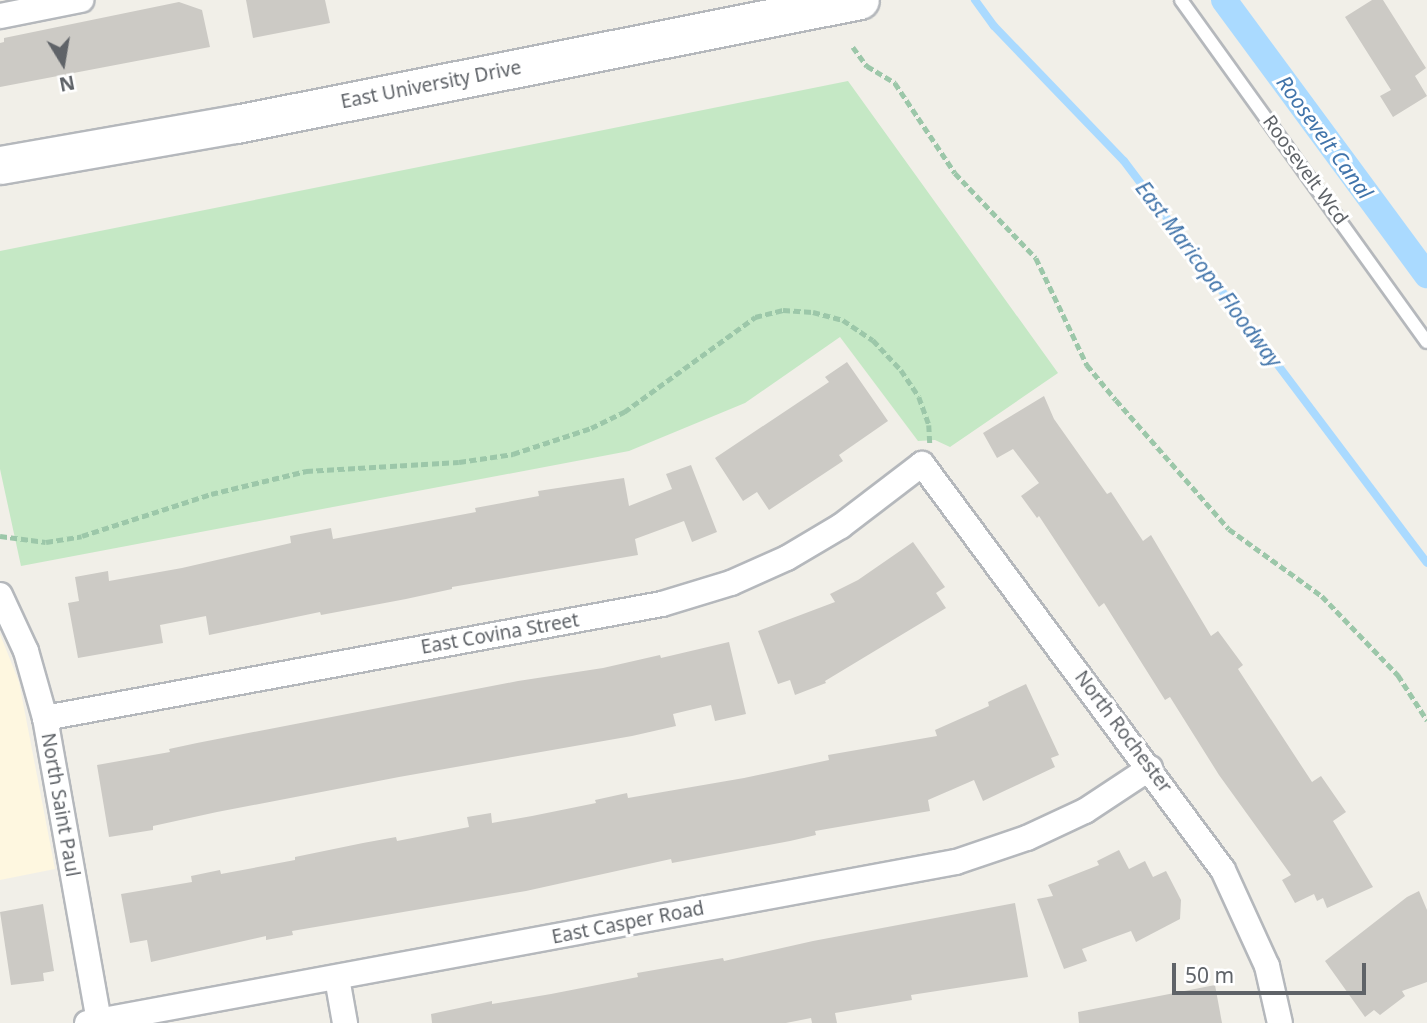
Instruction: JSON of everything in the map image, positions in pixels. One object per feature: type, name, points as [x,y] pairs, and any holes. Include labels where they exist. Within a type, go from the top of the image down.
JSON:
[{"type":"main road","name":"East University Drive","points":[[0,165],[236,124],[788,7],[851,2]]},
{"type":"street","points":[[0,16],[81,0]]},
{"type":"street","name":"East Covina Street","points":[[45,719],[662,604],[731,583],[787,558],[841,526],[922,464]]},
{"type":"street","name":"North Rochester","points":[[922,464],[1150,768],[1223,870],[1267,966],[1280,1023]]},
{"type":"street","name":"North Saint Paul","points":[[0,595],[26,651],[45,719],[93,1022]]},
{"type":"street","name":"East Casper Road","points":[[93,1022],[956,862],[1027,838],[1085,811],[1150,768]]},
{"type":"street","points":[[337,978],[345,1023]]},
{"type":"lane","name":"Roosevelt Wcd","points":[[1181,0],[1427,342]]},
{"type":"path","points":[[853,47],[867,66],[895,83],[956,173],[1036,258],[1087,365],[1116,400],[1229,529],[1322,596],[1398,675],[1427,720]]},
{"type":"path","points":[[0,536],[46,541],[82,536],[211,494],[306,471],[459,463],[513,454],[592,429],[624,412],[755,317],[783,310],[813,312],[843,320],[873,340],[901,370],[919,397],[929,425],[930,444],[922,464]]},
{"type":"shaded area","points":[[0,634],[19,682],[55,869],[0,880]]},
{"type":"green space","points":[[848,81],[1058,373],[950,447],[935,440],[918,441],[840,337],[745,403],[629,451],[21,566],[0,469],[0,251]]},
{"type":"building","points":[[246,0],[325,0],[330,23],[253,38]]},
{"type":"building","points":[[1372,0],[1383,0],[1426,68],[1415,76],[1427,96],[1393,117],[1380,96],[1391,90],[1345,17]]},
{"type":"building","points":[[179,2],[202,10],[210,47],[0,87],[0,43],[4,42],[4,38]]},
{"type":"building","points":[[847,362],[888,421],[839,455],[843,461],[769,510],[757,492],[743,501],[715,458],[829,382],[825,377]]},
{"type":"building","points":[[1044,396],[1054,419],[1107,494],[1111,492],[1143,541],[1151,535],[1211,636],[1218,631],[1243,665],[1238,669],[1312,782],[1321,776],[1346,812],[1333,821],[1373,887],[1327,908],[1323,898],[1317,901],[1314,894],[1295,903],[1282,880],[1291,875],[1219,775],[1170,697],[1165,700],[1104,603],[1099,607],[1039,516],[1037,518],[1021,496],[1039,483],[1013,449],[997,458],[983,433]]},
{"type":"building","points":[[691,465],[717,532],[692,542],[684,521],[635,539],[638,555],[452,587],[406,599],[321,615],[320,612],[209,635],[206,616],[160,625],[163,643],[78,658],[68,603],[79,601],[75,577],[108,571],[109,581],[182,568],[291,543],[290,536],[331,528],[333,539],[476,512],[475,508],[539,496],[538,491],[624,478],[629,506],[672,489],[666,474]]},
{"type":"building","points":[[913,542],[945,587],[936,593],[946,608],[825,681],[826,683],[795,695],[790,680],[778,684],[758,631],[835,602],[830,594],[858,580]]},
{"type":"building","points":[[729,642],[746,714],[715,721],[711,705],[673,714],[676,726],[632,736],[217,812],[153,826],[153,830],[109,837],[97,765],[518,681],[603,668],[660,655],[661,658]]},
{"type":"building","points":[[1026,684],[1059,755],[1051,758],[1055,767],[983,801],[974,780],[928,800],[930,811],[815,831],[816,835],[790,841],[672,863],[671,859],[526,891],[292,931],[293,935],[266,940],[266,936],[151,962],[147,940],[130,943],[121,894],[192,882],[191,876],[220,870],[221,874],[295,860],[295,857],[363,843],[396,837],[397,841],[469,827],[467,817],[491,813],[492,823],[596,803],[595,800],[627,793],[628,798],[744,778],[829,760],[828,755],[937,736],[935,730],[989,706],[988,702]]},
{"type":"building","points":[[1119,850],[1129,869],[1145,861],[1153,877],[1166,871],[1181,900],[1180,919],[1136,942],[1131,931],[1082,949],[1087,961],[1064,969],[1037,899],[1053,896],[1048,885],[1099,865],[1097,861]]},
{"type":"building","points":[[1419,891],[1427,910],[1427,982],[1402,991],[1405,996],[1380,1015],[1374,1010],[1365,1017],[1325,961],[1407,897]]},
{"type":"building","points":[[1015,903],[1028,977],[911,995],[912,1000],[835,1013],[837,1023],[812,1023],[811,1018],[786,1023],[432,1023],[431,1014],[492,1001],[492,1004],[551,994],[638,977],[637,973],[723,958],[724,961],[813,941]]},
{"type":"building","points":[[43,904],[54,971],[43,973],[44,981],[11,985],[0,912]]},
{"type":"building","points":[[1215,985],[1222,1023],[1079,1023],[1078,1012]]},
{"type":"waterway","name":"East Maricopa Floodway","points":[[975,0],[994,26],[1124,161],[1427,563]]},
{"type":"waterway","name":"Roosevelt Canal","points":[[1224,0],[1427,275]]}]
